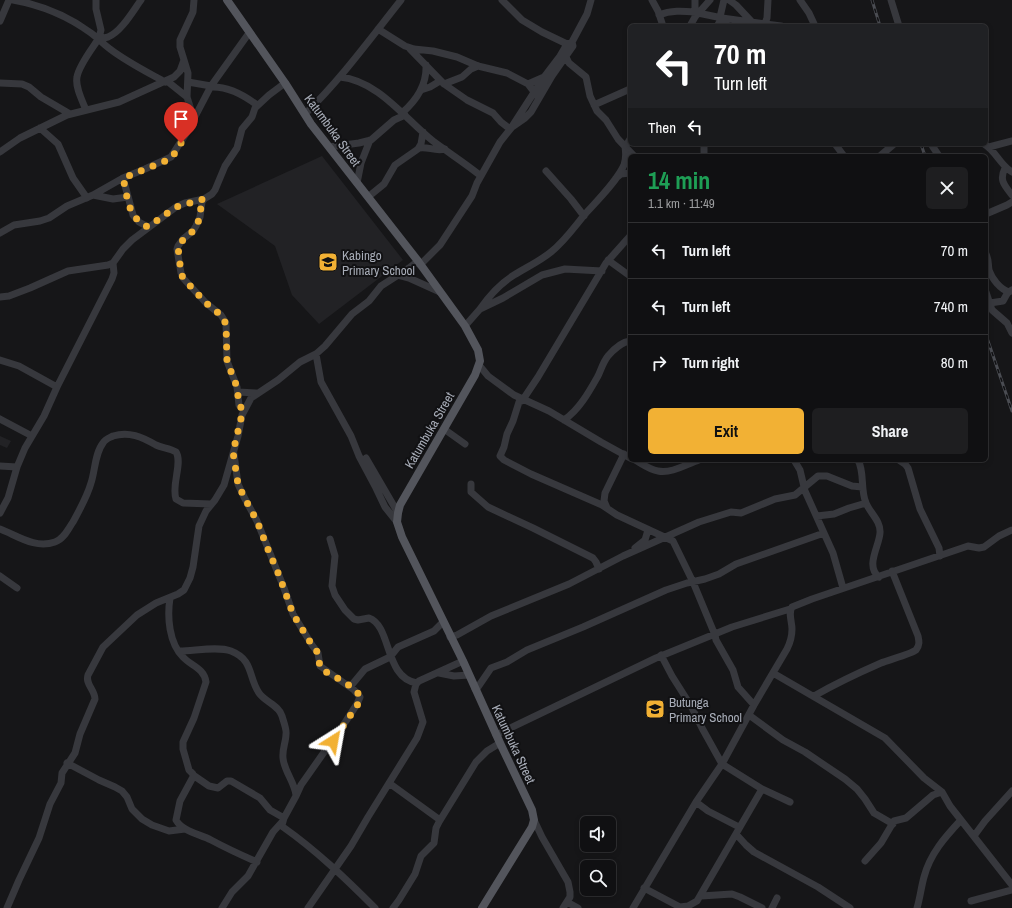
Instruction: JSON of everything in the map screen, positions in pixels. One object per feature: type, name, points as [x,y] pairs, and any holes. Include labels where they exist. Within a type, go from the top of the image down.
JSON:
[{"type":"main road","name":"Katumbuka Street","points":[[227,0],[248,33],[285,83],[311,124],[419,263],[465,326],[478,350],[479,365],[468,387],[408,491],[398,513],[397,522],[402,538],[463,661],[532,810],[534,820]]},
{"type":"main road","points":[[482,908],[526,837],[534,820]]},
{"type":"street","points":[[0,21],[9,0]]},
{"type":"street","points":[[13,0],[32,4],[64,16],[99,38],[110,50],[142,70],[167,82],[187,97]]},
{"type":"street","points":[[86,110],[78,86],[77,78],[79,71],[99,38],[101,30],[96,9],[96,0]]},
{"type":"street","points":[[99,38],[108,37],[116,32],[131,15],[141,0]]},
{"type":"street","points":[[194,0],[193,12],[180,40],[180,47],[188,73],[187,97],[194,119]]},
{"type":"street","points":[[305,114],[325,95],[401,0]]},
{"type":"street","points":[[8,908],[38,838],[50,804],[61,783],[62,773],[67,763],[71,760],[75,753],[80,734],[95,699],[95,694],[86,679],[103,647],[137,615],[156,603],[170,598],[183,590],[188,583],[194,562],[199,526],[206,511],[224,486],[243,410],[251,398],[256,394],[278,380],[300,362],[316,354],[325,346],[352,314],[369,301],[386,282],[419,263],[440,245],[472,196],[481,176],[500,142],[566,58],[573,46],[570,43],[542,32],[522,20],[502,0]]},
{"type":"street","points":[[537,94],[544,77],[570,43],[587,14],[591,0]]},
{"type":"street","points":[[652,0],[662,24]]},
{"type":"street","points":[[695,0],[696,14]]},
{"type":"street","points":[[691,24],[696,14],[710,0]]},
{"type":"street","points":[[718,22],[724,0]]},
{"type":"street","points":[[729,0],[736,4],[751,21]]},
{"type":"street","points":[[659,14],[673,11],[685,11],[718,22],[751,21],[767,24],[768,0]]},
{"type":"street","points":[[800,0],[814,24]]},
{"type":"street","points":[[891,0],[898,24]]},
{"type":"street","points":[[378,28],[408,47],[442,82],[467,100],[490,111],[501,122],[511,128]]},
{"type":"street","points":[[0,233],[14,225],[44,220],[67,206],[90,196],[123,178],[145,170],[171,157],[175,153],[194,119],[210,87],[248,33]]},
{"type":"street","points":[[408,47],[457,57],[478,66],[507,73],[528,84],[537,94]]},
{"type":"street","points":[[566,58],[569,63],[586,77],[588,89],[597,111],[632,154]]},
{"type":"street","points":[[0,152],[20,138],[70,114],[119,102],[167,82],[177,75],[184,60]]},
{"type":"street","points":[[329,147],[370,140],[376,137],[387,125],[404,114],[421,90],[425,80],[426,64]]},
{"type":"street","points":[[421,90],[442,82],[462,77],[478,66]]},
{"type":"street","points":[[340,77],[348,78],[367,86],[388,99],[423,132],[481,176]]},
{"type":"street","points":[[528,84],[544,77]]},
{"type":"street","points":[[167,82],[188,80],[210,87],[222,87],[239,94],[258,105]]},
{"type":"street","points":[[0,83],[22,84],[29,86],[40,97],[70,114]]},
{"type":"street","points":[[0,297],[8,296],[30,288],[68,271],[103,266],[113,262],[123,249],[148,227],[176,207],[204,199],[212,194],[237,148],[242,129],[252,117],[258,105],[285,83]]},
{"type":"street","points":[[594,105],[628,90]]},
{"type":"street","points":[[40,128],[58,144],[73,178],[90,196],[113,199],[128,198]]},
{"type":"street","points":[[419,148],[423,132]]},
{"type":"street","points":[[357,183],[361,163],[370,140]]},
{"type":"street","points":[[988,145],[1012,141]]},
{"type":"street","points":[[465,326],[506,280],[537,262],[565,239],[614,179],[625,163],[625,147],[628,142]]},
{"type":"street","points":[[882,154],[892,146]]},
{"type":"street","points":[[987,146],[1009,170],[1002,175],[1002,179],[1012,195]]},
{"type":"street","points":[[368,197],[384,184],[395,165],[419,148],[426,147],[436,150],[445,149]]},
{"type":"street","points":[[546,171],[584,216]]},
{"type":"street","points":[[614,179],[621,174],[628,173]]},
{"type":"street","points":[[123,178],[135,218],[148,227]]},
{"type":"street","points":[[204,199],[200,217],[196,226],[193,231],[184,238],[178,247],[181,273],[183,278],[206,303],[221,315],[226,324],[227,361],[238,392],[239,405],[243,410]]},
{"type":"street","points":[[988,213],[1012,202]]},
{"type":"street","points":[[628,238],[608,260],[524,400],[520,400],[507,434],[501,457],[531,474],[602,505],[617,515],[670,539],[674,543],[693,582],[716,640],[733,670],[738,687],[754,705]]},
{"type":"street","points":[[988,258],[988,270],[999,286],[1010,291],[1003,301],[990,303]]},
{"type":"street","points":[[608,260],[628,275]]},
{"type":"street","points":[[0,513],[8,498],[17,467],[112,279],[114,273],[113,262]]},
{"type":"street","points":[[480,309],[499,300],[542,275],[565,269],[602,270]]},
{"type":"street","points":[[398,275],[409,278],[440,292]]},
{"type":"street","points":[[988,298],[993,311],[1004,319],[1012,333]]},
{"type":"street","points":[[564,420],[572,414],[580,404],[607,356],[622,343],[628,342]]},
{"type":"street","points":[[316,354],[322,382],[398,513]]},
{"type":"street","points":[[316,354],[322,384],[351,436],[385,507],[397,522]]},
{"type":"street","points":[[0,360],[19,366],[57,387]]},
{"type":"street","points":[[479,365],[488,376],[514,395],[549,411],[627,456],[605,494],[604,501],[607,508]]},
{"type":"street","points":[[238,392],[256,394]]},
{"type":"street","points":[[0,419],[32,436]]},
{"type":"street","points":[[444,428],[465,444]]},
{"type":"street","points":[[0,529],[32,543],[54,542],[60,539],[68,531],[82,506],[103,443],[108,438],[123,434],[143,437],[160,447],[176,452],[178,460],[175,487],[176,499],[183,503],[211,504]]},
{"type":"street","points":[[222,908],[232,892],[248,876],[257,862],[264,845],[283,820],[298,790],[333,741],[359,700],[359,694],[320,668],[317,651],[293,614],[259,525],[238,484],[233,452]]},
{"type":"street","points":[[639,462],[662,472],[693,462]]},
{"type":"street","points":[[795,462],[800,470],[804,487],[833,553],[844,588]]},
{"type":"street","points":[[859,462],[862,474],[862,487],[866,503],[880,528],[880,535],[872,564],[875,574],[879,577]]},
{"type":"street","points":[[902,462],[908,468],[920,509],[939,548],[940,556]]},
{"type":"street","points":[[0,466],[17,467]]},
{"type":"street","points":[[800,470],[816,476],[827,476],[840,483],[862,487]]},
{"type":"street","points":[[450,637],[457,635],[491,616],[569,584],[623,556],[699,522],[731,512],[741,512],[775,499],[796,495],[816,476]]},
{"type":"street","points":[[471,484],[473,495],[484,505],[592,558],[596,562],[599,569]]},
{"type":"street","points":[[817,516],[834,514],[866,503]]},
{"type":"street","points":[[623,556],[641,544],[647,537],[648,530]]},
{"type":"street","points":[[496,734],[662,655],[732,627],[790,609],[795,605],[968,546],[979,548],[984,547],[999,536],[1012,530]]},
{"type":"street","points":[[475,689],[491,668],[507,662],[527,650],[662,592],[719,574],[736,564],[824,533]]},
{"type":"street","points":[[330,539],[335,556],[332,586],[335,595],[345,610],[354,619],[358,620],[368,618],[373,620],[383,634],[391,657],[404,677],[409,681],[417,682],[463,661]]},
{"type":"street","points":[[814,696],[882,662],[917,649],[919,643],[918,636],[892,572]]},
{"type":"street","points":[[0,576],[17,588]]},
{"type":"street","points":[[170,598],[168,622],[174,642],[180,652],[179,653],[184,659],[201,671],[206,682],[194,718],[183,742],[183,749],[189,770],[213,787],[218,788],[227,781],[231,781],[260,798],[270,810],[283,820]]},
{"type":"street","points":[[633,908],[696,802],[722,764],[790,643],[792,631],[790,609]]},
{"type":"street","points":[[350,687],[365,669],[391,657],[398,648],[431,633],[443,622]]},
{"type":"street","points":[[180,652],[229,650],[248,664],[258,692],[278,709],[281,714],[286,732],[283,746],[283,759],[295,786],[296,796]]},
{"type":"street","points":[[662,655],[675,682],[691,706],[722,764],[762,789],[790,802]]},
{"type":"street","points":[[439,673],[454,676],[469,674]]},
{"type":"street","points":[[773,673],[885,738],[924,778],[942,792],[961,820],[1012,885]]},
{"type":"street","points":[[308,908],[336,869],[417,738],[423,724],[422,715],[414,692],[417,682]]},
{"type":"street","points":[[749,715],[783,740],[805,752],[840,776],[857,789],[865,798],[874,813],[893,824]]},
{"type":"street","points":[[392,908],[399,900],[415,874],[421,856],[434,843],[436,828],[440,820],[476,762],[487,751],[500,743]]},
{"type":"street","points":[[67,763],[99,780],[115,786],[122,791],[127,797],[132,809],[142,819],[169,831],[185,829]]},
{"type":"street","points":[[194,775],[180,802],[176,820],[178,824],[185,829],[210,839],[257,862]]},
{"type":"street","points":[[389,783],[440,820]]},
{"type":"street","points":[[644,888],[682,907],[693,904],[701,896],[737,830],[762,789]]},
{"type":"street","points":[[974,836],[985,821],[1012,791]]},
{"type":"street","points":[[866,861],[896,820],[906,818],[933,795],[942,792]]},
{"type":"street","points":[[696,802],[737,830],[746,845],[754,852],[818,886],[849,908]]},
{"type":"street","points":[[283,820],[283,827],[336,869],[375,908]]},
{"type":"street","points":[[534,820],[568,882],[570,892],[565,905],[578,908]]},
{"type":"street","points":[[917,908],[924,876],[934,854],[946,836],[961,820]]},
{"type":"street","points":[[971,901],[1012,890]]},
{"type":"street","points":[[701,896],[732,894],[762,908]]},
{"type":"street","points":[[772,908],[777,898]]},
{"type":"shaded area","points":[[322,156],[403,260],[319,324],[292,295],[275,246],[217,204]]},
{"type":"shaded area","points":[[0,436],[11,441],[7,448],[0,445]]},
{"type":"railway","points":[[872,0],[879,24]]},
{"type":"railway","points":[[922,146],[924,154]]},
{"type":"railway","points":[[988,341],[1012,411]]},
{"type":"place","name":"Kabingo Primary School","points":[[328,262]]},
{"type":"place","name":"Butunga Primary School","points":[[655,709]]},
{"type":"route","points":[[181,143],[175,153],[168,160],[123,178],[128,198],[135,218],[148,227],[180,205],[204,199],[202,202],[200,217],[196,226],[193,231],[180,242],[178,247],[181,273],[183,278],[206,303],[221,315],[226,324],[227,361],[237,387],[239,405],[243,410],[233,452],[237,470],[237,481],[241,492],[261,529],[298,625],[307,635],[318,653],[320,658],[320,668],[343,682],[360,696],[358,704],[333,741]]}]
